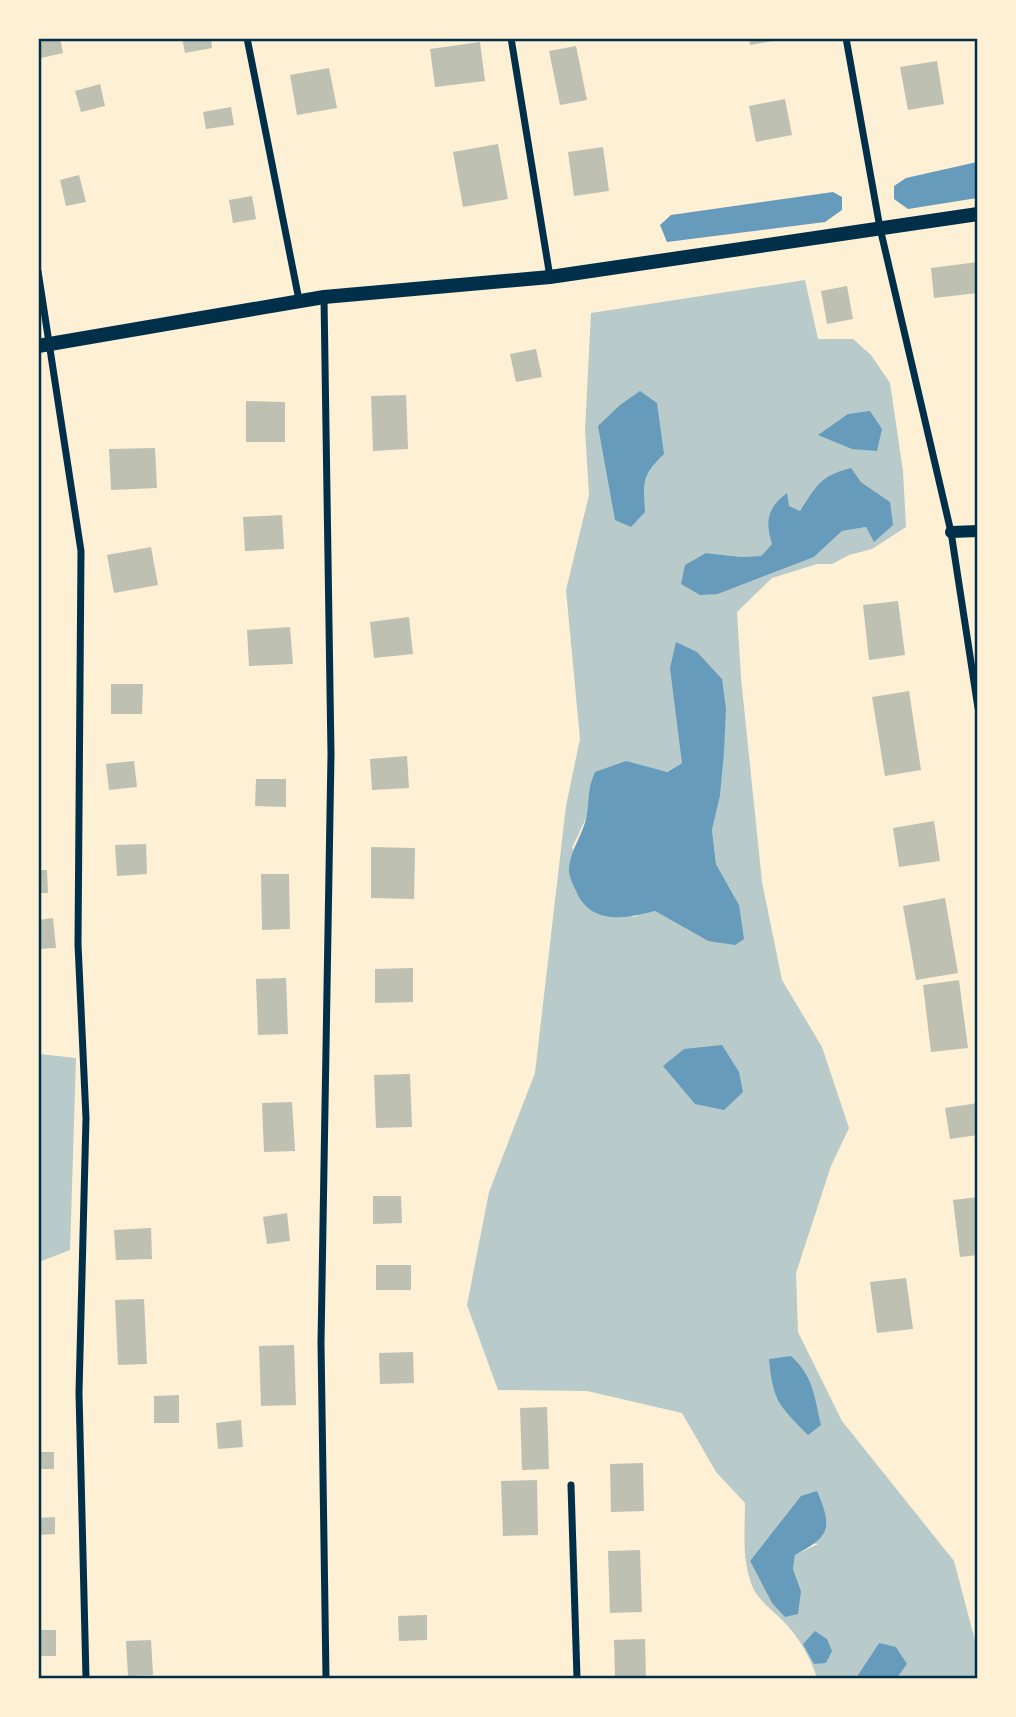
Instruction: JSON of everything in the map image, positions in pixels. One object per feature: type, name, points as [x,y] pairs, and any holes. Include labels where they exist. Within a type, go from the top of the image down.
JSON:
[{"type":"main road","points":[[43,345],[299,300],[550,277],[978,214]]},
{"type":"street","points":[[247,38],[299,300]]},
{"type":"street","points":[[512,38],[550,277]]},
{"type":"street","points":[[846,38],[880,228],[951,532],[978,708]]},
{"type":"street","points":[[38,271],[43,345],[81,551],[78,944],[86,1118],[79,1393],[86,1678]]},
{"type":"street","points":[[324,297],[331,754],[321,1343],[326,1678]]},
{"type":"street","points":[[951,532],[978,531]]},
{"type":"street","points":[[571,1485],[577,1678]]},
{"type":"shaded area","points":[[805,280],[818,339],[853,339],[871,355],[890,383],[903,471],[906,527],[872,549],[849,555],[832,564],[817,564],[772,578],[737,612],[741,678],[762,882],[782,980],[822,1047],[849,1128],[831,1166],[796,1273],[798,1332],[842,1421],[954,1561],[977,1648],[977,1678],[897,1678],[907,1664],[879,1643],[856,1678],[817,1678],[797,1638],[754,1590],[745,1558],[745,1503],[716,1472],[682,1413],[587,1391],[498,1390],[467,1305],[489,1192],[535,1073],[566,806],[580,739],[566,590],[589,495],[585,430],[591,313]],"holes":[[[851,469],[861,482],[890,502],[874,541],[866,527],[842,531],[814,557],[718,594],[706,553],[761,556],[772,544],[789,506],[799,512],[814,489]],[[726,709],[720,796],[712,830],[716,864],[739,905],[708,941],[655,911],[633,917],[572,848],[587,816],[682,763],[680,735]],[[767,1541],[818,1544],[795,1555],[793,1569],[801,1591],[772,1603],[750,1561]]]},
{"type":"shaded area","points":[[39,1054],[76,1058],[70,1250],[39,1262]]},
{"type":"water","points":[[977,162],[977,198],[908,209],[894,199],[894,186],[906,178]]},
{"type":"water","points":[[833,192],[842,197],[842,210],[825,222],[667,242],[660,225],[671,215]]},
{"type":"water","points":[[640,391],[657,403],[664,454],[651,468],[644,486],[645,512],[631,527],[615,520],[598,426]]},
{"type":"water","points":[[870,411],[882,429],[877,451],[852,449],[818,435],[848,414]]},
{"type":"water","points":[[851,468],[861,482],[890,502],[893,525],[874,542],[866,527],[842,531],[814,557],[718,594],[700,595],[681,584],[685,565],[706,553],[761,556],[772,544],[769,516],[780,499],[787,493],[789,506],[800,511],[820,483]]},
{"type":"water","points":[[676,642],[697,652],[722,679],[726,709],[724,752],[720,796],[712,830],[716,864],[739,905],[744,939],[735,945],[708,941],[655,911],[610,917],[590,910],[576,891],[569,870],[585,821],[595,772],[626,761],[667,772],[682,763],[670,668]]},
{"type":"water","points":[[722,1045],[739,1072],[743,1092],[724,1110],[695,1104],[663,1066],[684,1049]]},
{"type":"water","points":[[791,1356],[809,1379],[821,1425],[808,1435],[779,1402],[773,1385],[769,1359]]},
{"type":"water","points":[[817,1491],[825,1514],[825,1530],[815,1542],[795,1555],[793,1569],[801,1591],[798,1614],[785,1617],[772,1603],[750,1561],[801,1496]]},
{"type":"water","points":[[815,1631],[827,1639],[832,1651],[826,1663],[814,1664],[803,1644]]},
{"type":"water","points":[[879,1643],[896,1647],[907,1664],[897,1678],[856,1678]]},
{"type":"building","points":[[38,38],[60,38],[63,53],[41,58]]},
{"type":"building","points":[[182,38],[211,38],[212,48],[185,53]]},
{"type":"building","points":[[749,38],[779,38],[779,40],[750,45]]},
{"type":"building","points":[[480,42],[485,81],[435,87],[430,49]]},
{"type":"building","points":[[576,46],[587,100],[560,105],[549,51]]},
{"type":"building","points":[[937,61],[944,104],[908,110],[900,67]]},
{"type":"building","points":[[329,68],[337,108],[297,115],[290,75]]},
{"type":"building","points":[[100,84],[105,106],[81,112],[75,91]]},
{"type":"building","points":[[785,99],[792,135],[756,142],[749,106]]},
{"type":"building","points":[[231,107],[234,125],[206,129],[203,112]]},
{"type":"building","points":[[498,144],[508,199],[463,207],[453,152]]},
{"type":"building","points":[[603,147],[609,191],[574,196],[568,152]]},
{"type":"building","points":[[79,175],[86,202],[66,206],[60,180]]},
{"type":"building","points":[[252,196],[256,219],[233,223],[229,200]]},
{"type":"building","points":[[978,262],[978,293],[934,298],[931,268]]},
{"type":"building","points":[[847,286],[853,319],[827,324],[821,291]]},
{"type":"building","points":[[536,349],[542,377],[516,382],[510,354]]},
{"type":"building","points":[[406,395],[408,449],[373,451],[371,396]]},
{"type":"building","points":[[246,401],[285,402],[285,442],[246,442]]},
{"type":"building","points":[[155,448],[157,488],[111,490],[109,449]]},
{"type":"building","points":[[282,515],[284,549],[245,551],[243,517]]},
{"type":"building","points":[[151,547],[158,585],[114,593],[107,555]]},
{"type":"building","points":[[898,601],[905,655],[869,660],[863,605]]},
{"type":"building","points":[[409,617],[413,654],[374,658],[370,622]]},
{"type":"building","points":[[290,627],[293,664],[249,666],[247,630]]},
{"type":"building","points":[[111,684],[143,684],[142,714],[111,714]]},
{"type":"building","points":[[909,691],[921,770],[885,776],[872,697]]},
{"type":"building","points":[[407,756],[409,788],[372,790],[370,759]]},
{"type":"building","points":[[134,761],[137,787],[109,790],[106,764]]},
{"type":"building","points":[[256,779],[286,779],[286,807],[255,806]]},
{"type":"building","points":[[934,821],[940,861],[899,867],[893,828]]},
{"type":"building","points":[[146,844],[147,874],[117,876],[115,845]]},
{"type":"building","points":[[371,847],[415,848],[414,899],[371,898]]},
{"type":"building","points":[[38,870],[47,870],[48,893],[38,893]]},
{"type":"building","points":[[261,874],[289,874],[290,929],[262,930]]},
{"type":"building","points":[[945,898],[958,973],[916,980],[903,906]]},
{"type":"building","points":[[53,918],[56,948],[38,949],[38,920]]},
{"type":"building","points":[[413,968],[413,1002],[375,1003],[375,969]]},
{"type":"building","points":[[286,978],[288,1034],[258,1035],[256,979]]},
{"type":"building","points":[[959,980],[968,1048],[931,1052],[923,985]]},
{"type":"building","points":[[410,1074],[412,1127],[376,1128],[374,1075]]},
{"type":"building","points":[[292,1102],[295,1151],[264,1152],[262,1103]]},
{"type":"building","points":[[978,1103],[978,1135],[950,1139],[945,1108]]},
{"type":"building","points":[[373,1196],[401,1196],[402,1223],[373,1224]]},
{"type":"building","points":[[978,1197],[978,1255],[960,1257],[953,1200]]},
{"type":"building","points":[[287,1213],[290,1241],[267,1244],[263,1217]]},
{"type":"building","points":[[151,1228],[152,1259],[116,1260],[114,1230]]},
{"type":"building","points":[[376,1265],[411,1265],[411,1290],[376,1290]]},
{"type":"building","points":[[906,1278],[913,1329],[877,1333],[870,1282]]},
{"type":"building","points":[[144,1299],[147,1364],[118,1365],[115,1300]]},
{"type":"building","points":[[294,1345],[296,1405],[261,1406],[259,1346]]},
{"type":"building","points":[[413,1352],[414,1383],[380,1384],[379,1353]]},
{"type":"building","points":[[179,1395],[179,1423],[154,1423],[154,1396]]},
{"type":"building","points":[[547,1407],[549,1469],[522,1470],[520,1408]]},
{"type":"building","points":[[241,1420],[243,1447],[218,1449],[216,1423]]},
{"type":"building","points":[[38,1452],[54,1452],[54,1469],[38,1469]]},
{"type":"building","points":[[643,1463],[644,1511],[611,1512],[610,1464]]},
{"type":"building","points":[[537,1480],[538,1535],[503,1536],[501,1481]]},
{"type":"building","points":[[55,1517],[55,1534],[38,1535],[38,1518]]},
{"type":"building","points":[[640,1550],[642,1612],[610,1613],[608,1551]]},
{"type":"building","points":[[427,1615],[427,1640],[399,1641],[398,1616]]},
{"type":"building","points":[[38,1630],[56,1630],[56,1656],[38,1656]]},
{"type":"building","points":[[645,1639],[646,1678],[615,1678],[614,1640]]},
{"type":"building","points":[[151,1640],[153,1675],[128,1676],[126,1641]]}]
